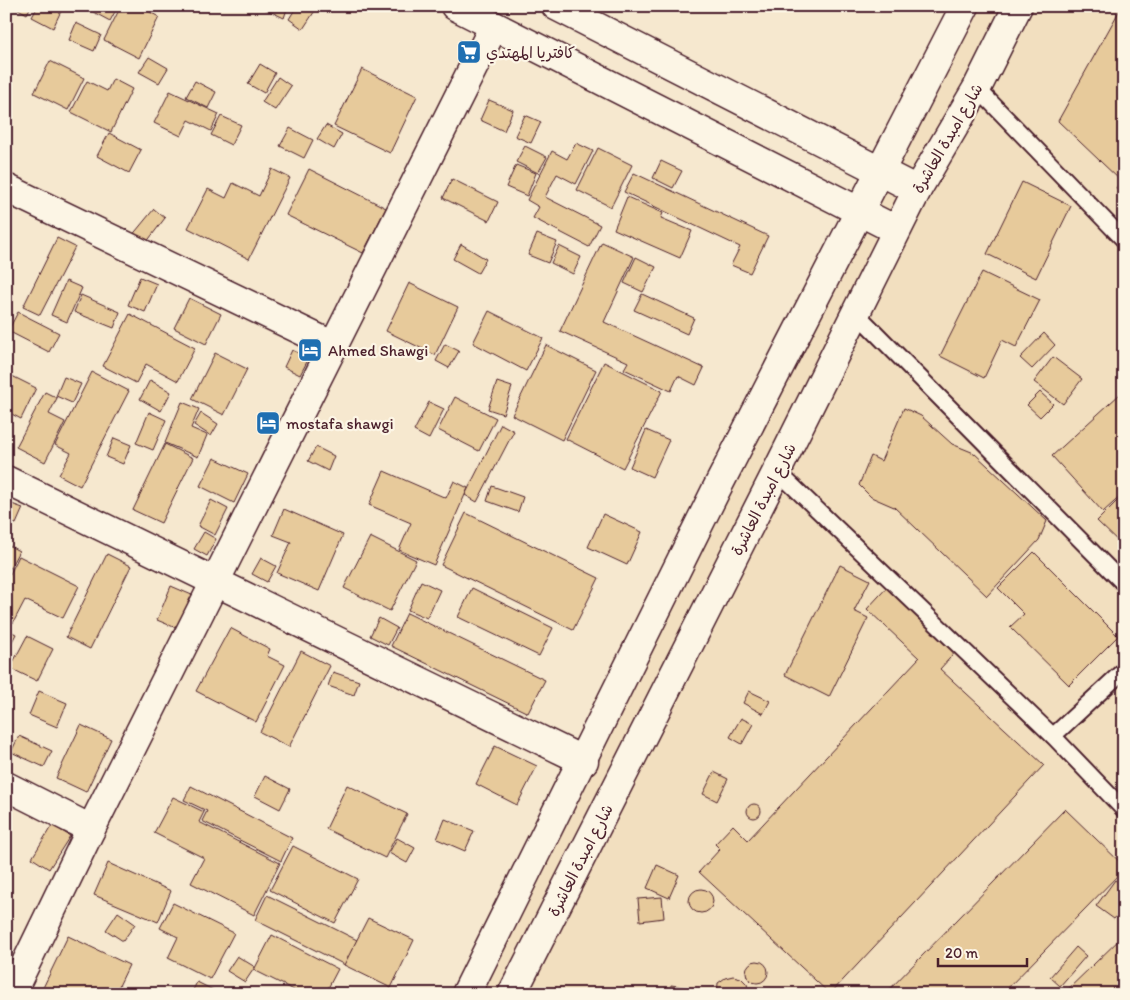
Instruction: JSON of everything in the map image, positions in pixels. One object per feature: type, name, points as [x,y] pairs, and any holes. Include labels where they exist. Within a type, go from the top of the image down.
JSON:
[{"type":"main road","points":[[455,6],[896,230]]},
{"type":"main road","points":[[556,6],[588,13],[917,190]]},
{"type":"main road","points":[[466,994],[584,761],[716,490],[965,6]]},
{"type":"main road","name":"شارع امبدة العاشرة","points":[[512,994],[778,472],[896,230],[917,190],[977,88],[1018,6]]},
{"type":"main road","points":[[12,994],[92,828],[494,26]]},
{"type":"main road","points":[[6,188],[334,346]]},
{"type":"main road","points":[[6,480],[214,583],[584,761]]},
{"type":"main road","points":[[6,786],[92,828]]},
{"type":"lane","points":[[977,88],[1124,240]]},
{"type":"lane","points":[[856,313],[1124,584]]},
{"type":"lane","points":[[778,472],[1053,736],[1124,810]]},
{"type":"lane","points":[[1053,736],[1124,670]]},
{"type":"shaded area","points":[[963,6],[1124,6],[1124,994],[470,994]]},
{"type":"building","points":[[6,6],[11,7],[6,16]]},
{"type":"building","points":[[13,6],[31,6],[27,14]]},
{"type":"building","points":[[38,6],[52,6],[61,11],[53,28],[32,17]]},
{"type":"building","points":[[82,6],[118,6],[110,21]]},
{"type":"building","points":[[121,6],[139,6],[159,17],[139,58],[104,40]]},
{"type":"building","points":[[259,6],[288,6],[284,18]]},
{"type":"building","points":[[297,6],[318,6],[303,29],[289,19]]},
{"type":"building","points":[[1122,6],[1124,6],[1124,195],[1116,188],[1121,181],[1058,121]]},
{"type":"building","points":[[76,23],[101,35],[94,51],[69,40]]},
{"type":"building","points":[[149,57],[168,68],[159,83],[139,72]]},
{"type":"building","points":[[50,61],[84,78],[68,110],[34,93]]},
{"type":"building","points":[[260,64],[275,73],[264,93],[248,84]]},
{"type":"building","points":[[362,69],[417,96],[390,153],[334,126]]},
{"type":"building","points":[[278,77],[291,86],[275,110],[262,102]]},
{"type":"building","points":[[113,79],[132,89],[111,132],[71,112],[87,81],[107,91]]},
{"type":"building","points":[[195,81],[216,92],[208,108],[186,97]]},
{"type":"building","points":[[170,91],[219,114],[211,131],[189,120],[181,136],[154,123]]},
{"type":"building","points":[[489,100],[513,110],[504,131],[480,120]]},
{"type":"building","points":[[525,115],[541,122],[531,143],[515,136]]},
{"type":"building","points":[[221,116],[241,125],[231,145],[211,135]]},
{"type":"building","points":[[326,125],[342,134],[334,149],[317,139]]},
{"type":"building","points":[[290,128],[313,140],[304,158],[280,146]]},
{"type":"building","points":[[109,133],[141,150],[129,173],[97,156]]},
{"type":"building","points":[[576,143],[593,151],[576,184],[557,174],[545,197],[600,225],[589,247],[533,218],[539,207],[527,200],[552,151],[567,159]]},
{"type":"building","points":[[525,146],[547,157],[538,173],[516,162]]},
{"type":"building","points":[[598,148],[632,165],[611,207],[577,190]]},
{"type":"building","points":[[661,161],[682,171],[673,188],[653,178]]},
{"type":"building","points":[[516,165],[536,173],[527,196],[506,187]]},
{"type":"building","points":[[272,169],[290,178],[249,259],[188,228],[208,189],[226,198],[233,183],[259,196]]},
{"type":"building","points":[[309,169],[386,208],[363,253],[286,215]]},
{"type":"building","points":[[634,173],[768,236],[750,273],[731,265],[740,247],[624,192]]},
{"type":"building","points":[[452,179],[498,202],[489,221],[443,198]]},
{"type":"building","points":[[1022,182],[1071,206],[1036,278],[987,254]]},
{"type":"building","points":[[627,197],[663,213],[661,218],[692,231],[680,258],[614,229]]},
{"type":"building","points":[[154,209],[165,218],[143,247],[131,237]]},
{"type":"building","points":[[537,234],[557,242],[548,263],[528,255]]},
{"type":"building","points":[[57,238],[75,247],[40,315],[23,307]]},
{"type":"building","points":[[602,242],[634,257],[604,322],[704,368],[696,385],[678,376],[671,391],[624,369],[628,362],[560,331]]},
{"type":"building","points":[[461,244],[486,259],[478,273],[453,259]]},
{"type":"building","points":[[559,246],[581,257],[573,274],[551,263]]},
{"type":"building","points":[[636,257],[656,267],[643,292],[624,283]]},
{"type":"building","points":[[982,272],[1040,300],[1016,347],[1002,340],[984,378],[940,356]]},
{"type":"building","points":[[140,277],[157,284],[145,312],[128,305]]},
{"type":"building","points":[[66,281],[82,288],[67,322],[51,315]]},
{"type":"building","points":[[409,283],[458,307],[435,355],[386,331]]},
{"type":"building","points":[[642,294],[694,318],[687,334],[634,310]]},
{"type":"building","points":[[81,295],[120,312],[114,328],[74,312]]},
{"type":"building","points":[[189,298],[221,314],[206,344],[174,328]]},
{"type":"building","points":[[489,311],[543,338],[526,371],[473,343]]},
{"type":"building","points":[[18,312],[59,333],[49,352],[8,331]]},
{"type":"building","points":[[130,314],[195,348],[178,381],[146,364],[136,383],[103,366]]},
{"type":"building","points":[[1044,333],[1055,345],[1032,369],[1020,358]]},
{"type":"building","points":[[445,344],[459,351],[449,368],[436,361]]},
{"type":"building","points":[[546,345],[596,370],[562,440],[512,415]]},
{"type":"building","points":[[292,350],[309,358],[300,375],[284,367]]},
{"type":"building","points":[[215,353],[247,369],[224,415],[192,399]]},
{"type":"building","points":[[1053,357],[1082,379],[1063,404],[1034,382]]},
{"type":"building","points":[[604,362],[662,391],[623,468],[566,439]]},
{"type":"building","points":[[92,372],[129,391],[80,486],[59,475],[71,453],[55,445]]},
{"type":"building","points":[[6,373],[36,388],[21,419],[6,411]]},
{"type":"building","points":[[64,377],[81,384],[72,403],[56,396]]},
{"type":"building","points":[[150,380],[171,392],[161,411],[140,399]]},
{"type":"building","points":[[497,382],[512,387],[503,414],[488,409]]},
{"type":"building","points":[[45,392],[57,398],[49,414],[65,422],[45,462],[16,447]]},
{"type":"building","points":[[1040,392],[1053,404],[1040,417],[1027,405]]},
{"type":"building","points":[[1120,394],[1124,397],[1124,493],[1103,512],[1052,456]]},
{"type":"building","points":[[455,397],[496,418],[479,451],[438,430]]},
{"type":"building","points":[[182,402],[199,409],[191,428],[207,435],[198,457],[165,443]]},
{"type":"building","points":[[429,402],[444,409],[429,439],[414,431]]},
{"type":"building","points":[[904,408],[921,416],[952,444],[974,453],[1047,521],[1039,540],[987,596],[894,507],[871,497],[859,485],[871,456],[881,461]]},
{"type":"building","points":[[149,412],[166,420],[153,450],[136,443]]},
{"type":"building","points":[[201,413],[218,424],[211,436],[194,425]]},
{"type":"building","points":[[501,424],[514,431],[477,502],[465,495]]},
{"type":"building","points":[[646,430],[669,440],[652,477],[630,467]]},
{"type":"building","points":[[114,438],[131,445],[123,464],[106,457]]},
{"type":"building","points":[[165,444],[193,458],[161,523],[133,510]]},
{"type":"building","points":[[316,447],[334,456],[328,471],[308,461]]},
{"type":"building","points":[[214,458],[248,474],[234,503],[200,486]]},
{"type":"building","points":[[384,471],[446,498],[454,481],[468,488],[434,565],[399,550],[411,523],[369,505]]},
{"type":"building","points":[[492,486],[523,497],[518,512],[487,501]]},
{"type":"building","points":[[1124,494],[1124,547],[1097,521]]},
{"type":"building","points":[[211,500],[228,509],[215,535],[198,526]]},
{"type":"building","points":[[6,502],[23,508],[16,524],[6,521]]},
{"type":"building","points":[[284,509],[343,535],[319,591],[277,573],[291,542],[273,535]]},
{"type":"building","points":[[466,513],[599,578],[573,630],[441,565]]},
{"type":"building","points":[[603,514],[642,532],[627,565],[588,547]]},
{"type":"building","points":[[204,532],[216,539],[207,556],[194,549]]},
{"type":"building","points":[[370,537],[416,560],[390,611],[344,588]]},
{"type":"building","points":[[6,544],[19,551],[6,575]]},
{"type":"building","points":[[1034,552],[1118,636],[1069,685],[1010,627],[1024,614],[998,588]]},
{"type":"building","points":[[107,554],[131,566],[90,649],[66,637]]},
{"type":"building","points":[[19,556],[79,586],[63,618],[25,600],[13,623],[6,620],[6,582]]},
{"type":"building","points":[[261,558],[276,566],[267,582],[252,574]]},
{"type":"building","points":[[840,565],[870,580],[854,611],[868,618],[829,697],[785,675]]},
{"type":"building","points":[[421,581],[440,590],[427,618],[408,610]]},
{"type":"building","points":[[891,583],[960,647],[940,669],[1044,765],[830,994],[699,872],[720,849],[715,844],[733,825],[748,840],[919,658],[867,609]]},
{"type":"building","points":[[171,586],[201,599],[188,633],[157,620]]},
{"type":"building","points":[[472,588],[553,628],[539,656],[458,617]]},
{"type":"building","points":[[407,613],[545,680],[528,713],[391,646]]},
{"type":"building","points":[[379,618],[397,628],[388,645],[370,636]]},
{"type":"building","points":[[230,628],[270,649],[267,656],[285,665],[256,722],[196,691]]},
{"type":"building","points":[[6,629],[16,634],[6,653]]},
{"type":"building","points":[[27,636],[53,649],[37,681],[10,668]]},
{"type":"building","points":[[301,651],[330,666],[289,747],[260,732]]},
{"type":"building","points":[[6,667],[13,670],[6,684]]},
{"type":"building","points":[[333,672],[359,681],[354,695],[328,686]]},
{"type":"building","points":[[39,691],[67,703],[57,727],[29,715]]},
{"type":"building","points":[[749,691],[770,701],[763,714],[743,703]]},
{"type":"building","points":[[741,718],[753,724],[742,744],[730,737]]},
{"type":"building","points":[[81,725],[111,739],[86,792],[56,778]]},
{"type":"building","points":[[19,736],[52,751],[44,767],[11,752]]},
{"type":"building","points":[[495,746],[537,766],[517,805],[476,784]]},
{"type":"building","points":[[714,772],[728,779],[717,801],[703,794]]},
{"type":"building","points":[[265,776],[290,789],[280,809],[255,796]]},
{"type":"building","points":[[347,785],[407,814],[385,858],[326,829]]},
{"type":"building","points":[[191,786],[292,838],[281,861],[202,821],[207,811],[184,800]]},
{"type":"building","points":[[173,797],[204,812],[199,822],[280,863],[254,915],[191,883],[204,858],[154,833]]},
{"type":"building","points":[[751,804],[757,804],[761,811],[757,818],[751,818],[747,814],[747,808]]},
{"type":"building","points":[[1065,809],[1124,866],[1124,869],[1002,994],[885,994]]},
{"type":"building","points":[[445,819],[474,831],[465,851],[437,839]]},
{"type":"building","points":[[52,825],[70,836],[49,869],[32,858]]},
{"type":"building","points":[[397,838],[415,848],[407,863],[389,853]]},
{"type":"building","points":[[293,846],[358,879],[335,923],[270,890]]},
{"type":"building","points":[[108,863],[171,891],[158,922],[94,895]]},
{"type":"building","points":[[657,865],[679,875],[669,898],[647,888]]},
{"type":"building","points":[[1115,880],[1124,886],[1124,907],[1114,919],[1096,906]]},
{"type":"building","points":[[701,889],[710,892],[713,901],[710,910],[701,913],[692,910],[689,901],[692,892]]},
{"type":"building","points":[[267,895],[357,940],[345,965],[255,920]]},
{"type":"building","points":[[662,897],[664,918],[640,921],[638,899]]},
{"type":"building","points":[[173,903],[234,933],[210,979],[168,958],[178,937],[160,928]]},
{"type":"building","points":[[118,912],[135,924],[123,941],[106,930]]},
{"type":"building","points":[[368,918],[414,940],[391,988],[344,965]]},
{"type":"building","points":[[272,935],[338,969],[325,994],[302,994],[254,970]]},
{"type":"building","points":[[1124,935],[1124,994],[1063,994]]},
{"type":"building","points":[[68,936],[129,965],[118,988],[129,994],[40,994]]},
{"type":"building","points":[[1076,947],[1086,956],[1060,986],[1050,977]]},
{"type":"building","points":[[237,956],[255,967],[245,982],[227,971]]},
{"type":"building","points":[[757,961],[765,964],[768,972],[765,980],[757,983],[749,980],[746,972],[749,964]]},
{"type":"building","points":[[733,976],[741,978],[747,984],[749,994],[717,994],[718,983],[725,978]]},
{"type":"building","points":[[197,982],[215,991],[214,994],[191,994]]},
{"type":"building","points":[[671,985],[701,990],[700,994],[670,994]]},
{"type":"place","name":"كافتريا المهتدي","points":[[469,52]]},
{"type":"place","name":"Ahmed Shawgi","points":[[310,350]]},
{"type":"place","name":"mostafa shawgi","points":[[268,423]]}]
